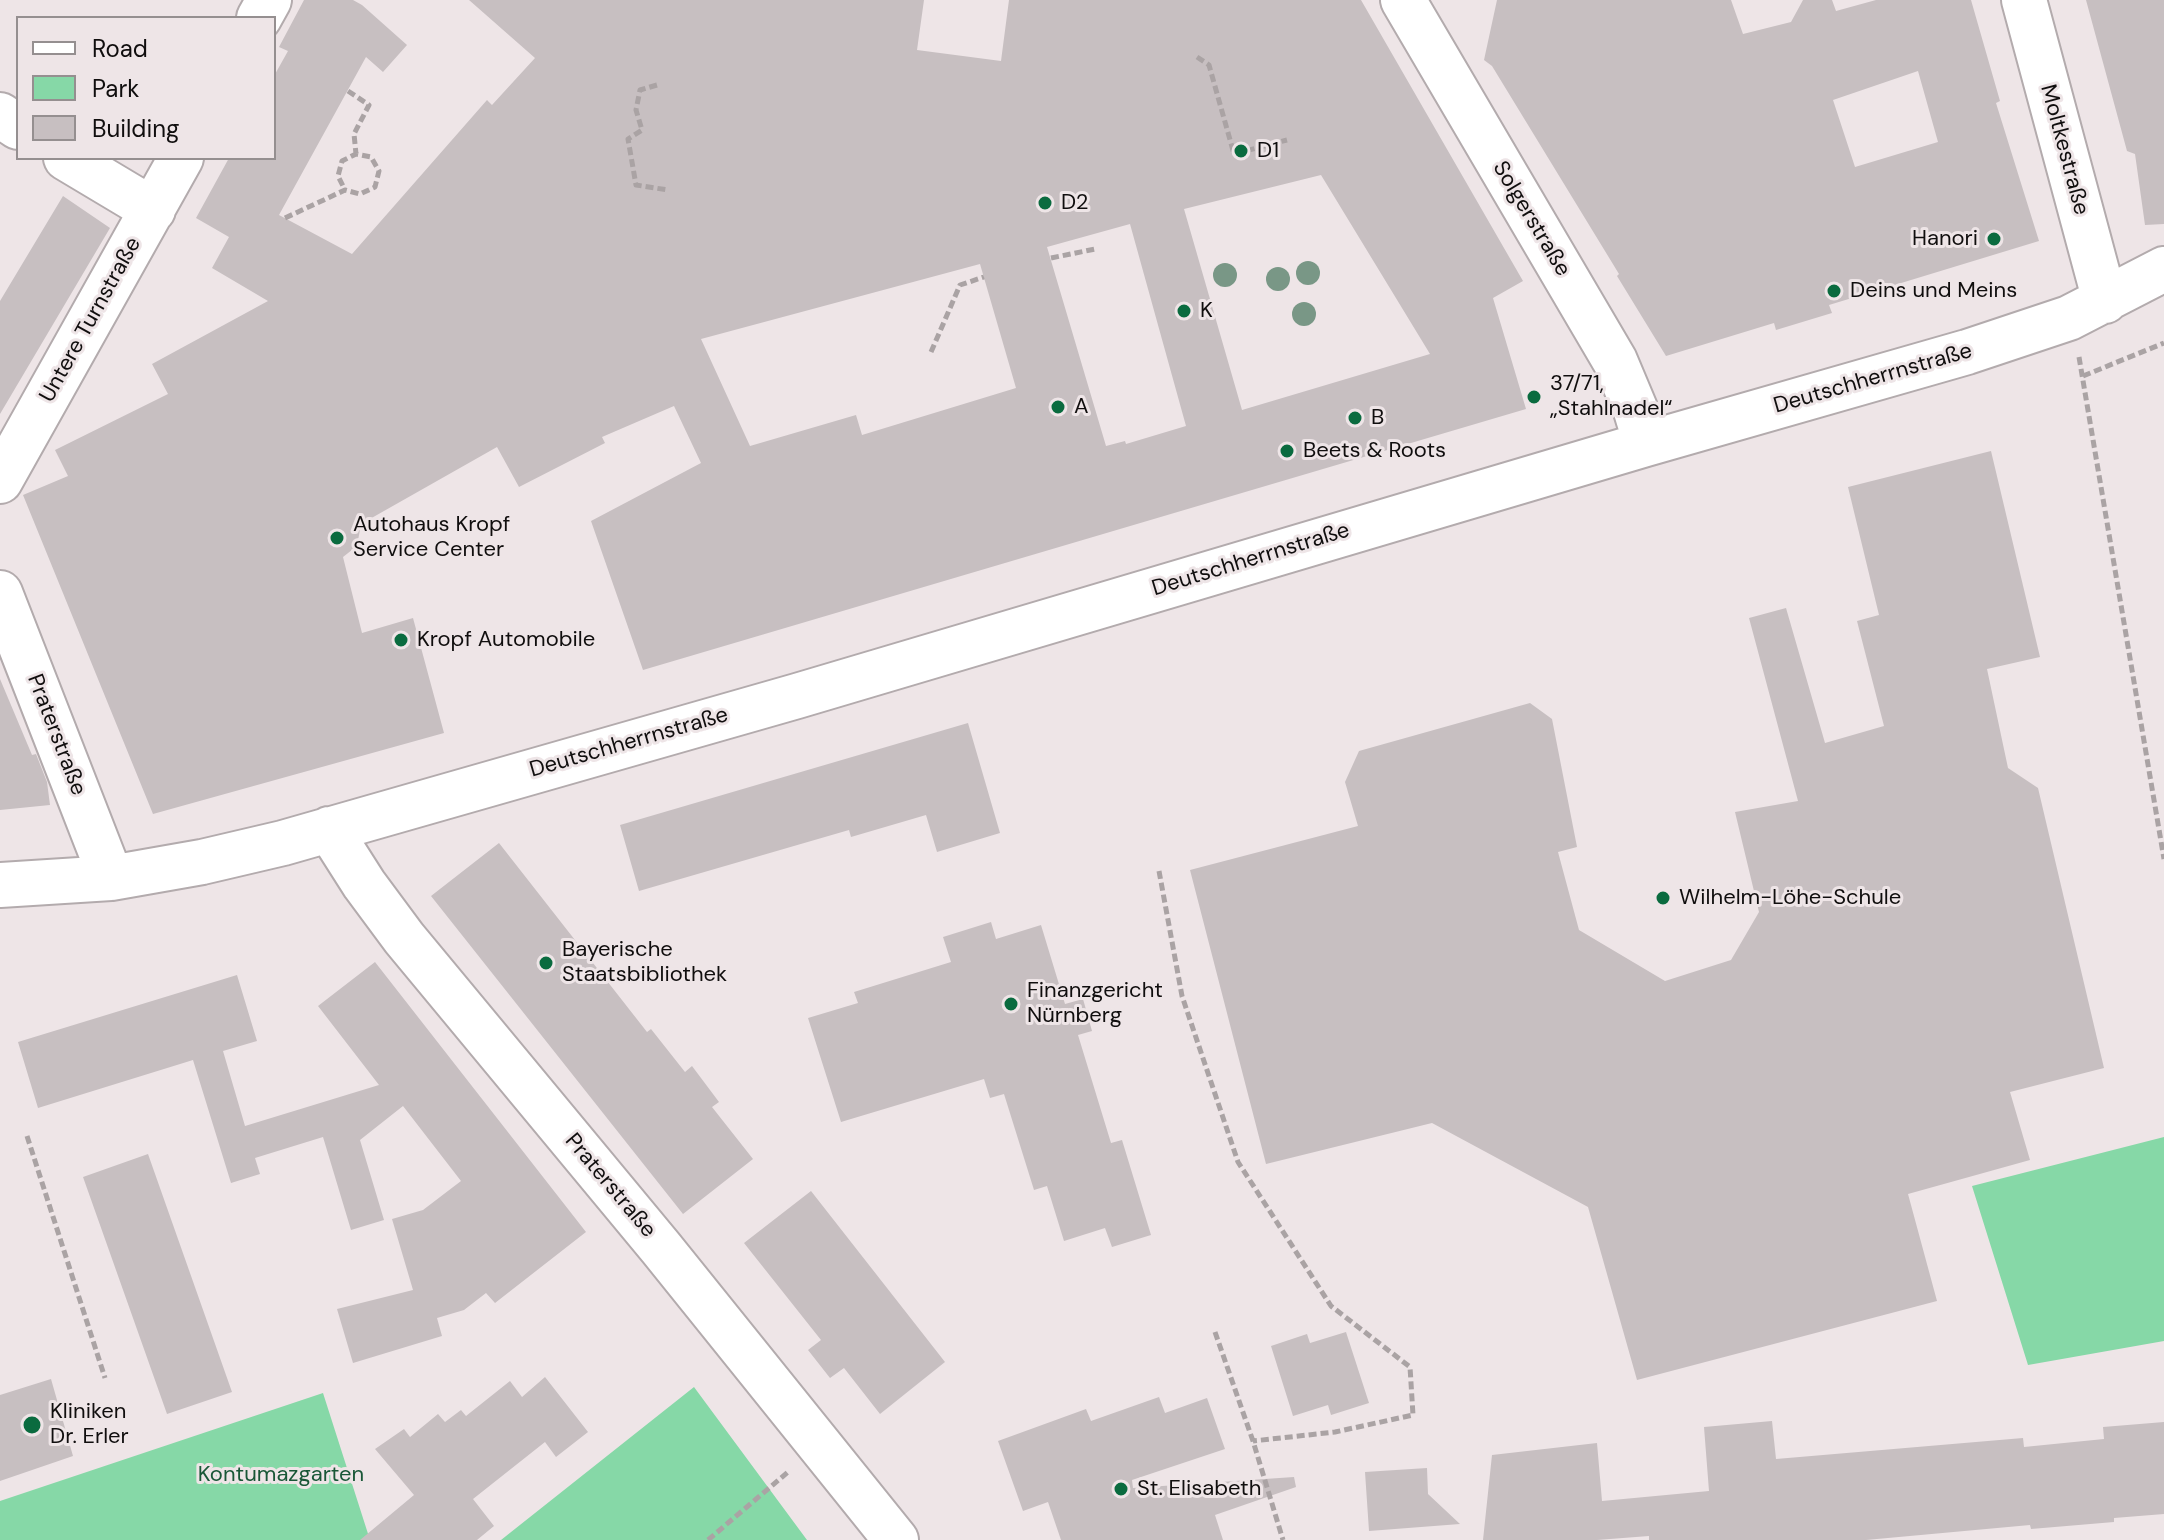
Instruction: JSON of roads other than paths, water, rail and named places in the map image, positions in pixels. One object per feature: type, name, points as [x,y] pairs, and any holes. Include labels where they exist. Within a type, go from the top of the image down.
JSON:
[{"type":"street","name":"Solgerstraße","points":[[1403,0],[1615,361],[1646,444]]},
{"type":"street","name":"Moltkestraße","points":[[2024,0],[2087,309]]},
{"type":"street","points":[[69,160],[153,210]]},
{"type":"street","name":"Untere Turnstraße","points":[[0,481],[180,160]]},
{"type":"street","name":"Deutschherrnstraße","points":[[329,829],[867,675],[1967,352],[2087,309],[2164,269]]},
{"type":"street","name":"Praterstraße","points":[[0,593],[111,878]]},
{"type":"street","points":[[0,885],[111,878],[247,853],[329,829]]},
{"type":"street","name":"Praterstraße","points":[[329,829],[404,938],[661,1248],[896,1540]]},
{"type":"place","name":"D1","points":[[1241,151]]},
{"type":"place","name":"D2","points":[[1045,203]]},
{"type":"place","name":"Hanori","points":[[1994,239]]},
{"type":"place","name":"Deins und Meins","points":[[1834,291]]},
{"type":"place","name":"K","points":[[1184,311]]},
{"type":"place","name":"37/71, „Stahlnadel“","points":[[1534,397]]},
{"type":"place","name":"A","points":[[1058,407]]},
{"type":"place","name":"B","points":[[1355,418]]},
{"type":"place","name":"Beets & Roots","points":[[1287,451]]},
{"type":"place","name":"Autohaus Kropf Service Center","points":[[337,538]]},
{"type":"place","name":"Kropf Automobile","points":[[401,640]]},
{"type":"place","name":"Wilhelm-Löhe-Schule","points":[[1663,898]]},
{"type":"place","name":"Bayerische Staatsbibliothek","points":[[546,963]]},
{"type":"place","name":"Finanzgericht Nürnberg","points":[[1011,1004]]},
{"type":"place","name":"Kliniken Dr. Erler","points":[[32,1425]]},
{"type":"place","name":"St. Elisabeth","points":[[1121,1489]]},
{"type":"park label","name":"Kontumazgarten","points":[[281,1475]]}]
